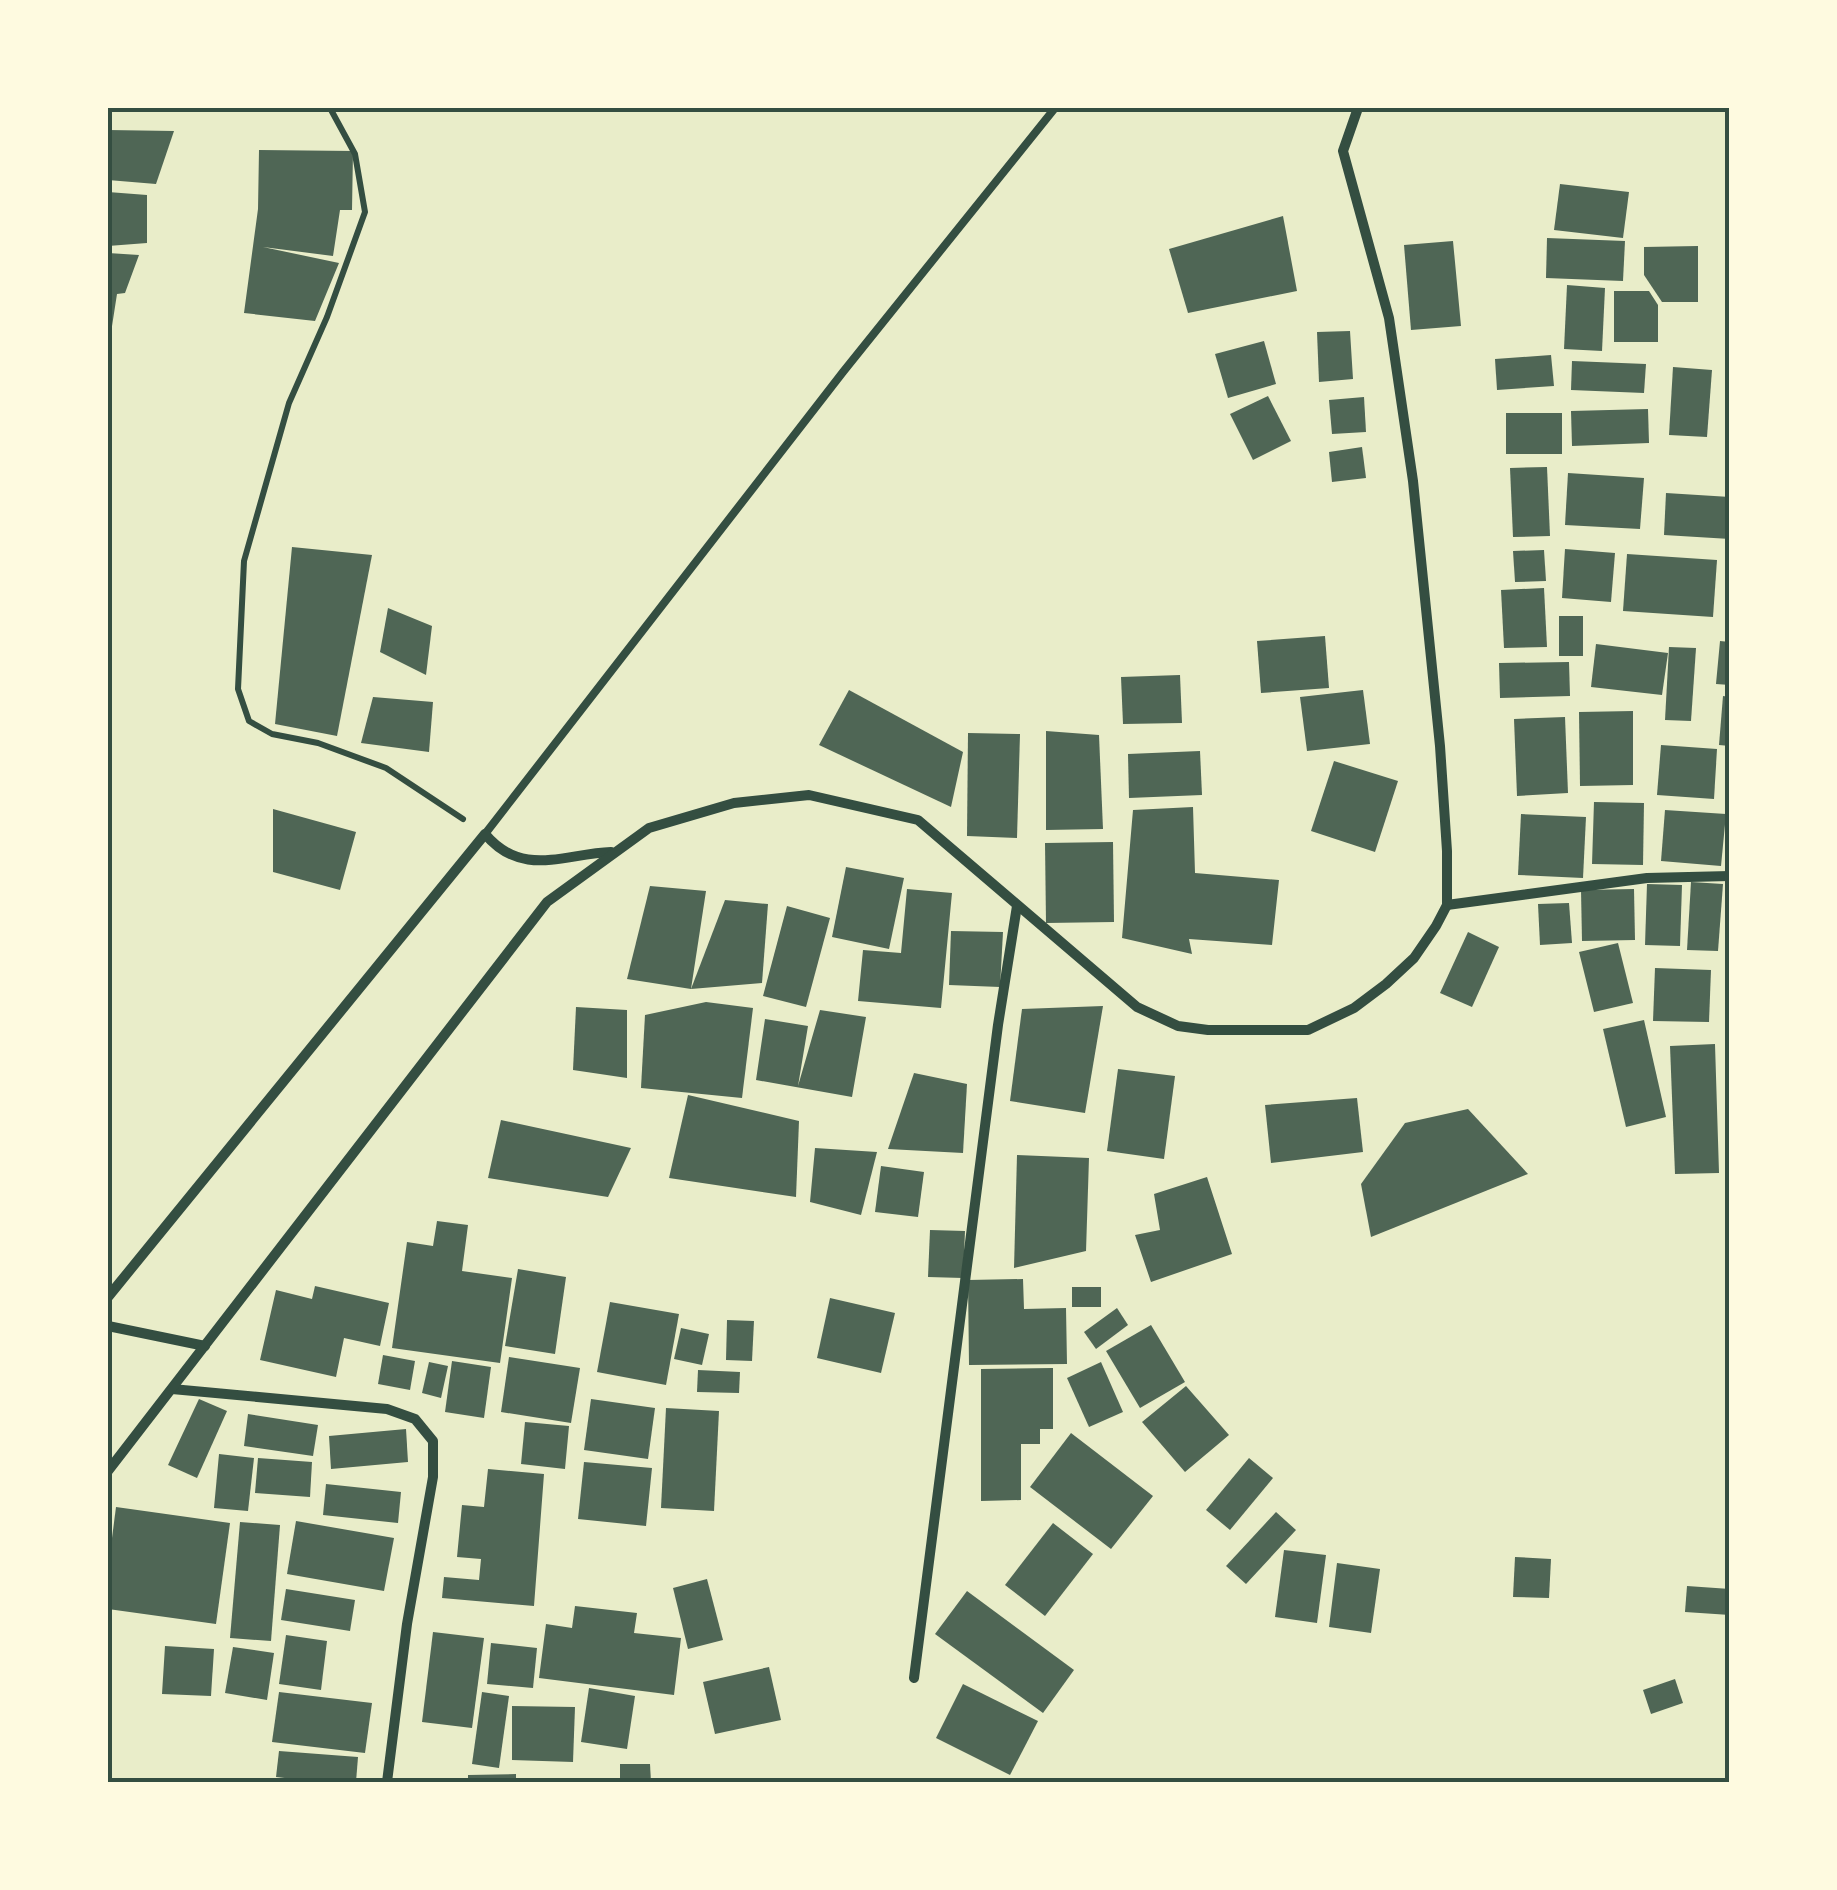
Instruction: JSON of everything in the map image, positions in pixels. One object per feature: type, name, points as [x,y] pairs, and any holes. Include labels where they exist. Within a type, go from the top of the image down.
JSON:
[{"type":"street","points":[[108,1470],[547,902],[649,828],[734,802],[809,795],[918,820],[1137,1007],[1178,1026],[1308,1030],[1354,1008],[1414,958],[1446,905],[1447,851],[1413,481],[1389,318],[1344,151],[1358,108]]},
{"type":"street","points":[[108,1297],[485,834],[498,849],[525,860],[613,852]]},
{"type":"street","points":[[1446,905],[1648,878],[1730,876]]},
{"type":"street","points":[[914,1678],[995,1044],[1018,906]]},
{"type":"street","points":[[108,1326],[205,1346]]},
{"type":"street","points":[[172,1389],[386,1409],[416,1419],[433,1441],[434,1477],[407,1624],[387,1782]]},
{"type":"lane","points":[[485,834],[843,372],[1055,108]]},
{"type":"path","points":[[330,108],[355,154],[365,212],[327,317],[289,403],[244,561],[238,689],[249,721],[272,734],[318,743],[386,768],[485,834]]},
{"type":"building","points":[[108,130],[174,131],[156,184],[108,180]]},
{"type":"building","points":[[259,150],[353,151],[352,210],[340,210],[333,256],[263,247],[339,263],[315,321],[244,313],[258,209]]},
{"type":"building","points":[[1560,184],[1629,192],[1623,238],[1554,230]]},
{"type":"building","points":[[108,192],[147,195],[147,243],[108,246]]},
{"type":"building","points":[[1283,216],[1297,291],[1188,313],[1169,249]]},
{"type":"building","points":[[1547,238],[1625,241],[1623,281],[1546,278]]},
{"type":"building","points":[[1453,241],[1461,326],[1411,330],[1404,245]]},
{"type":"building","points":[[1698,246],[1698,302],[1662,302],[1644,275],[1644,247]]},
{"type":"building","points":[[108,253],[139,255],[125,293],[117,294],[110,339]]},
{"type":"building","points":[[1567,285],[1605,288],[1602,351],[1564,349]]},
{"type":"building","points":[[1614,291],[1649,291],[1658,305],[1658,342],[1614,342]]},
{"type":"building","points":[[1350,331],[1353,379],[1319,382],[1317,332]]},
{"type":"building","points":[[1264,341],[1276,384],[1228,398],[1215,354]]},
{"type":"building","points":[[1551,355],[1554,386],[1497,390],[1495,359]]},
{"type":"building","points":[[1572,361],[1646,364],[1644,393],[1571,390]]},
{"type":"building","points":[[1673,367],[1712,370],[1707,437],[1669,435]]},
{"type":"building","points":[[1268,396],[1291,441],[1253,460],[1230,414]]},
{"type":"building","points":[[1364,397],[1366,432],[1332,434],[1329,400]]},
{"type":"building","points":[[1648,409],[1649,443],[1572,446],[1571,411]]},
{"type":"building","points":[[1506,413],[1562,413],[1562,454],[1506,454]]},
{"type":"building","points":[[1362,447],[1366,478],[1332,482],[1329,452]]},
{"type":"building","points":[[1547,467],[1550,536],[1513,537],[1510,468]]},
{"type":"building","points":[[1568,473],[1644,478],[1640,529],[1565,525]]},
{"type":"building","points":[[1666,493],[1730,497],[1730,539],[1664,535]]},
{"type":"building","points":[[292,547],[372,555],[337,736],[275,724]]},
{"type":"building","points":[[1565,549],[1615,553],[1611,602],[1562,598]]},
{"type":"building","points":[[1544,550],[1546,581],[1515,582],[1513,551]]},
{"type":"building","points":[[1627,554],[1717,560],[1713,617],[1623,611]]},
{"type":"building","points":[[1544,588],[1547,647],[1504,648],[1501,590]]},
{"type":"building","points":[[388,608],[432,626],[426,675],[380,652]]},
{"type":"building","points":[[1559,616],[1583,616],[1583,656],[1559,656]]},
{"type":"building","points":[[1325,636],[1329,688],[1261,693],[1257,641]]},
{"type":"building","points":[[1720,641],[1730,642],[1730,685],[1716,684]]},
{"type":"building","points":[[1596,644],[1668,653],[1662,695],[1591,687]]},
{"type":"building","points":[[1669,647],[1696,648],[1691,721],[1665,720]]},
{"type":"building","points":[[1569,662],[1570,696],[1500,698],[1499,663]]},
{"type":"building","points":[[1180,675],[1182,723],[1123,724],[1121,677]]},
{"type":"building","points":[[849,690],[963,752],[951,807],[819,745]]},
{"type":"building","points":[[1363,690],[1370,744],[1307,751],[1300,697]]},
{"type":"building","points":[[1723,696],[1730,697],[1730,746],[1719,745]]},
{"type":"building","points":[[373,697],[433,702],[429,752],[361,743]]},
{"type":"building","points":[[1633,711],[1633,785],[1580,786],[1579,712]]},
{"type":"building","points":[[1565,717],[1568,793],[1517,796],[1514,719]]},
{"type":"building","points":[[1046,731],[1099,735],[1103,829],[1046,830]]},
{"type":"building","points":[[968,733],[1020,734],[1017,838],[967,836]]},
{"type":"building","points":[[1661,745],[1717,749],[1714,799],[1657,795]]},
{"type":"building","points":[[1200,751],[1202,795],[1129,798],[1128,754]]},
{"type":"building","points":[[1334,761],[1398,781],[1375,852],[1311,831]]},
{"type":"building","points":[[1594,802],[1644,803],[1643,865],[1592,864]]},
{"type":"building","points":[[1193,807],[1195,873],[1279,880],[1272,945],[1189,939],[1192,954],[1122,938],[1133,810]]},
{"type":"building","points":[[273,809],[356,832],[340,890],[273,872]]},
{"type":"building","points":[[1665,810],[1726,814],[1721,866],[1661,861]]},
{"type":"building","points":[[1521,814],[1586,817],[1583,878],[1518,875]]},
{"type":"building","points":[[1113,842],[1114,922],[1046,923],[1045,843]]},
{"type":"building","points":[[846,867],[904,878],[889,949],[832,937]]},
{"type":"building","points":[[1691,882],[1723,884],[1718,951],[1687,950]]},
{"type":"building","points":[[1647,884],[1682,885],[1680,946],[1645,945]]},
{"type":"building","points":[[650,886],[706,891],[691,989],[627,979]]},
{"type":"building","points":[[907,889],[952,893],[941,1008],[858,1001],[863,950],[901,953]]},
{"type":"building","points":[[1634,889],[1635,940],[1582,941],[1581,890]]},
{"type":"building","points":[[725,900],[768,904],[762,983],[691,989]]},
{"type":"building","points":[[1569,903],[1572,943],[1540,945],[1538,904]]},
{"type":"building","points":[[787,906],[830,918],[806,1007],[763,996]]},
{"type":"building","points":[[951,931],[1003,932],[1000,987],[949,985]]},
{"type":"building","points":[[1468,932],[1499,947],[1472,1007],[1440,993]]},
{"type":"building","points":[[1618,943],[1633,1003],[1594,1012],[1579,952]]},
{"type":"building","points":[[1655,968],[1711,970],[1709,1022],[1653,1021]]},
{"type":"building","points":[[706,1002],[753,1008],[742,1098],[641,1088],[645,1015]]},
{"type":"building","points":[[1103,1006],[1085,1113],[1010,1101],[1022,1009]]},
{"type":"building","points":[[576,1007],[627,1010],[627,1078],[573,1070]]},
{"type":"building","points":[[820,1010],[866,1017],[852,1097],[756,1080],[765,1019],[808,1026],[798,1086]]},
{"type":"building","points":[[1644,1020],[1666,1117],[1626,1127],[1603,1029]]},
{"type":"building","points":[[1715,1044],[1719,1173],[1675,1174],[1670,1046]]},
{"type":"building","points":[[1118,1069],[1175,1076],[1164,1159],[1107,1151]]},
{"type":"building","points":[[914,1073],[967,1084],[963,1153],[888,1149]]},
{"type":"building","points":[[688,1095],[799,1121],[796,1197],[669,1178]]},
{"type":"building","points":[[1357,1098],[1363,1152],[1271,1163],[1265,1105]]},
{"type":"building","points":[[1468,1109],[1528,1174],[1371,1237],[1361,1184],[1405,1123]]},
{"type":"building","points":[[501,1120],[631,1148],[608,1197],[488,1178]]},
{"type":"building","points":[[815,1148],[877,1152],[861,1215],[810,1202]]},
{"type":"building","points":[[1017,1155],[1089,1158],[1086,1251],[1014,1268]]},
{"type":"building","points":[[881,1166],[924,1172],[918,1217],[875,1212]]},
{"type":"building","points":[[1207,1177],[1232,1254],[1151,1282],[1135,1235],[1160,1230],[1154,1194]]},
{"type":"building","points":[[437,1221],[468,1225],[462,1271],[512,1278],[500,1363],[392,1348],[407,1242],[433,1246]]},
{"type":"building","points":[[930,1230],[965,1231],[963,1278],[928,1277]]},
{"type":"building","points":[[518,1269],[566,1277],[555,1354],[505,1346]]},
{"type":"building","points":[[1023,1279],[1024,1309],[1066,1308],[1067,1364],[969,1365],[968,1280]]},
{"type":"building","points":[[315,1286],[389,1303],[380,1346],[344,1338],[336,1377],[260,1360],[276,1290],[312,1299]]},
{"type":"building","points":[[1072,1287],[1101,1287],[1101,1307],[1072,1307]]},
{"type":"building","points":[[830,1298],[895,1313],[881,1373],[817,1358]]},
{"type":"building","points":[[610,1302],[679,1314],[666,1385],[597,1372]]},
{"type":"building","points":[[1117,1308],[1128,1325],[1096,1349],[1084,1332]]},
{"type":"building","points":[[727,1320],[754,1321],[752,1361],[726,1360]]},
{"type":"building","points":[[1151,1325],[1185,1382],[1140,1408],[1106,1351]]},
{"type":"building","points":[[681,1328],[709,1334],[702,1365],[674,1359]]},
{"type":"building","points":[[383,1355],[415,1361],[410,1390],[378,1384]]},
{"type":"building","points":[[509,1357],[580,1368],[571,1423],[501,1412]]},
{"type":"building","points":[[452,1361],[491,1367],[484,1418],[445,1412]]},
{"type":"building","points":[[429,1362],[448,1366],[441,1398],[422,1393]]},
{"type":"building","points":[[1101,1362],[1123,1412],[1089,1427],[1067,1378]]},
{"type":"building","points":[[1053,1368],[1053,1429],[1040,1429],[1040,1444],[1021,1444],[1021,1500],[981,1501],[981,1369]]},
{"type":"building","points":[[698,1370],[740,1372],[739,1393],[697,1392]]},
{"type":"building","points":[[1186,1386],[1229,1435],[1185,1472],[1142,1422]]},
{"type":"building","points":[[199,1399],[227,1411],[197,1478],[168,1465]]},
{"type":"building","points":[[591,1399],[655,1408],[648,1459],[584,1450]]},
{"type":"building","points":[[666,1408],[719,1411],[714,1511],[661,1508]]},
{"type":"building","points":[[248,1414],[318,1425],[313,1456],[244,1446]]},
{"type":"building","points":[[525,1422],[569,1426],[565,1469],[521,1464]]},
{"type":"building","points":[[406,1429],[408,1462],[331,1469],[329,1436]]},
{"type":"building","points":[[1071,1433],[1153,1496],[1111,1549],[1030,1487]]},
{"type":"building","points":[[219,1454],[254,1458],[248,1511],[214,1508]]},
{"type":"building","points":[[258,1458],[312,1462],[310,1497],[255,1493]]},
{"type":"building","points":[[1249,1458],[1273,1478],[1230,1530],[1206,1510]]},
{"type":"building","points":[[584,1462],[652,1468],[646,1526],[578,1519]]},
{"type":"building","points":[[488,1469],[544,1474],[534,1606],[442,1598],[444,1577],[479,1580],[481,1559],[457,1557],[462,1505],[484,1507]]},
{"type":"building","points":[[326,1484],[401,1492],[398,1523],[323,1515]]},
{"type":"building","points":[[116,1507],[230,1523],[216,1624],[108,1609],[108,1569]]},
{"type":"building","points":[[1276,1512],[1296,1530],[1246,1584],[1226,1566]]},
{"type":"building","points":[[296,1521],[394,1538],[384,1591],[287,1574]]},
{"type":"building","points":[[240,1522],[280,1525],[271,1641],[230,1638]]},
{"type":"building","points":[[1053,1523],[1093,1554],[1045,1616],[1005,1585]]},
{"type":"building","points":[[1284,1550],[1326,1555],[1317,1623],[1275,1617]]},
{"type":"building","points":[[1515,1557],[1551,1559],[1549,1598],[1513,1597]]},
{"type":"building","points":[[1337,1563],[1380,1569],[1371,1633],[1329,1627]]},
{"type":"building","points":[[707,1579],[723,1640],[688,1649],[673,1588]]},
{"type":"building","points":[[1687,1586],[1730,1589],[1730,1615],[1685,1612]]},
{"type":"building","points":[[286,1589],[355,1600],[350,1631],[281,1620]]},
{"type":"building","points":[[967,1591],[1074,1670],[1043,1713],[935,1634]]},
{"type":"building","points":[[575,1606],[637,1613],[634,1633],[681,1638],[674,1695],[539,1678],[546,1624],[572,1628]]},
{"type":"building","points":[[433,1632],[484,1638],[472,1728],[422,1722]]},
{"type":"building","points":[[286,1635],[327,1641],[321,1690],[279,1684]]},
{"type":"building","points":[[491,1643],[537,1648],[533,1688],[487,1684]]},
{"type":"building","points":[[165,1646],[214,1649],[211,1696],[162,1694]]},
{"type":"building","points":[[233,1647],[274,1653],[267,1700],[225,1693]]},
{"type":"building","points":[[769,1667],[781,1720],[715,1734],[703,1682]]},
{"type":"building","points":[[1675,1679],[1683,1703],[1651,1714],[1643,1690]]},
{"type":"building","points":[[963,1684],[1038,1721],[1010,1775],[936,1738]]},
{"type":"building","points":[[589,1688],[635,1696],[627,1749],[581,1742]]},
{"type":"building","points":[[279,1692],[372,1703],[365,1753],[272,1742]]},
{"type":"building","points":[[482,1692],[509,1696],[499,1768],[472,1764]]},
{"type":"building","points":[[512,1706],[575,1707],[573,1762],[512,1760]]},
{"type":"building","points":[[279,1751],[358,1757],[356,1782],[276,1777]]},
{"type":"building","points":[[620,1764],[650,1764],[651,1782],[620,1782]]},
{"type":"building","points":[[516,1774],[516,1782],[468,1782],[468,1775]]}]
